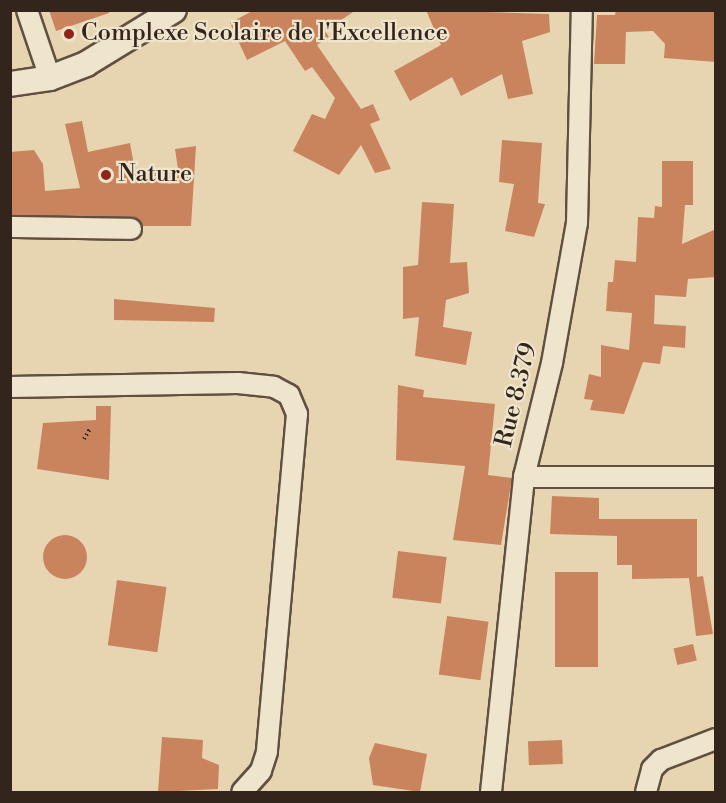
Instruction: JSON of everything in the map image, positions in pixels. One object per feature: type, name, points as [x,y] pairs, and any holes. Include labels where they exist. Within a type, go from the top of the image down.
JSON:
[{"type":"street","points":[[27,10],[50,78]]},
{"type":"street","points":[[10,84],[50,78],[86,64],[174,10]]},
{"type":"street","name":"Rue 8.379","points":[[491,792],[524,477],[572,267],[582,10]]},
{"type":"street","points":[[10,227],[131,229]]},
{"type":"street","points":[[10,387],[238,383],[274,387],[289,395],[297,414],[267,752],[261,771],[242,792]]},
{"type":"street","points":[[524,477],[716,477]]},
{"type":"street","points":[[646,792],[652,769],[661,760],[716,740]]},
{"type":"path","points":[[84,439],[90,429]]},
{"type":"building","points":[[49,10],[109,10],[109,13],[56,31]]},
{"type":"building","points":[[254,10],[356,10],[325,31],[329,37],[317,45],[361,109],[373,104],[380,120],[370,124],[391,169],[375,173],[361,145],[339,175],[293,151],[312,114],[325,119],[335,98],[312,67],[305,71],[285,41],[247,60],[230,23]]},
{"type":"building","points":[[426,10],[549,14],[550,32],[522,41],[533,94],[508,99],[502,74],[461,96],[452,77],[410,101],[394,71],[441,45]]},
{"type":"building","points":[[616,10],[716,10],[716,62],[664,58],[665,44],[653,31],[626,32],[625,64],[594,64],[597,15],[615,15]]},
{"type":"building","name":"Nature","points":[[82,121],[88,152],[130,143],[136,176],[178,169],[175,149],[196,146],[191,226],[142,226],[131,217],[10,215],[10,152],[34,150],[43,164],[45,191],[80,188],[65,124]]},
{"type":"building","points":[[502,140],[542,143],[538,203],[545,204],[534,237],[505,231],[514,184],[499,182]]},
{"type":"building","points":[[662,161],[693,161],[693,205],[685,205],[682,244],[716,229],[716,277],[688,279],[686,297],[655,295],[654,324],[686,326],[685,348],[663,346],[660,364],[643,362],[624,414],[590,410],[593,400],[584,399],[589,374],[601,377],[601,345],[629,350],[632,313],[606,311],[608,282],[613,282],[615,260],[636,262],[638,217],[654,218],[655,206],[662,207]]},
{"type":"building","points":[[422,202],[454,204],[450,263],[467,262],[469,293],[446,300],[443,327],[472,332],[466,365],[415,356],[419,317],[403,319],[403,267],[418,265]]},
{"type":"building","points":[[114,299],[215,308],[214,322],[114,320]]},
{"type":"building","points":[[398,385],[424,390],[423,397],[495,404],[488,475],[512,478],[501,545],[453,540],[465,466],[396,460]]},
{"type":"building","points":[[96,406],[111,406],[109,480],[37,469],[43,423],[96,420]]},
{"type":"building","points":[[552,496],[599,498],[599,519],[697,519],[697,577],[703,576],[713,634],[696,636],[689,578],[632,579],[632,565],[617,565],[617,536],[550,534]]},
{"type":"building","points":[[65,535],[74,536],[81,541],[86,548],[86,566],[81,573],[74,578],[65,579],[56,578],[49,573],[44,566],[43,557],[44,548],[49,541],[56,536]]},
{"type":"building","points":[[398,551],[447,557],[441,604],[392,598]]},
{"type":"building","points":[[555,572],[598,572],[598,667],[555,667]]},
{"type":"building","points":[[117,580],[167,587],[157,652],[108,645]]},
{"type":"building","points":[[447,616],[489,622],[480,680],[439,674]]},
{"type":"building","points":[[693,644],[697,661],[677,665],[674,648]]},
{"type":"building","points":[[162,737],[203,740],[202,758],[219,765],[218,789],[158,792]]},
{"type":"building","points":[[562,740],[563,764],[529,765],[528,741]]},
{"type":"building","points":[[375,743],[427,754],[420,792],[373,785],[369,758]]},
{"type":"place","name":"Complexe Scolaire de l'Excellence","points":[[69,34]]},
{"type":"place","name":"Nature","points":[[106,175]]}]
